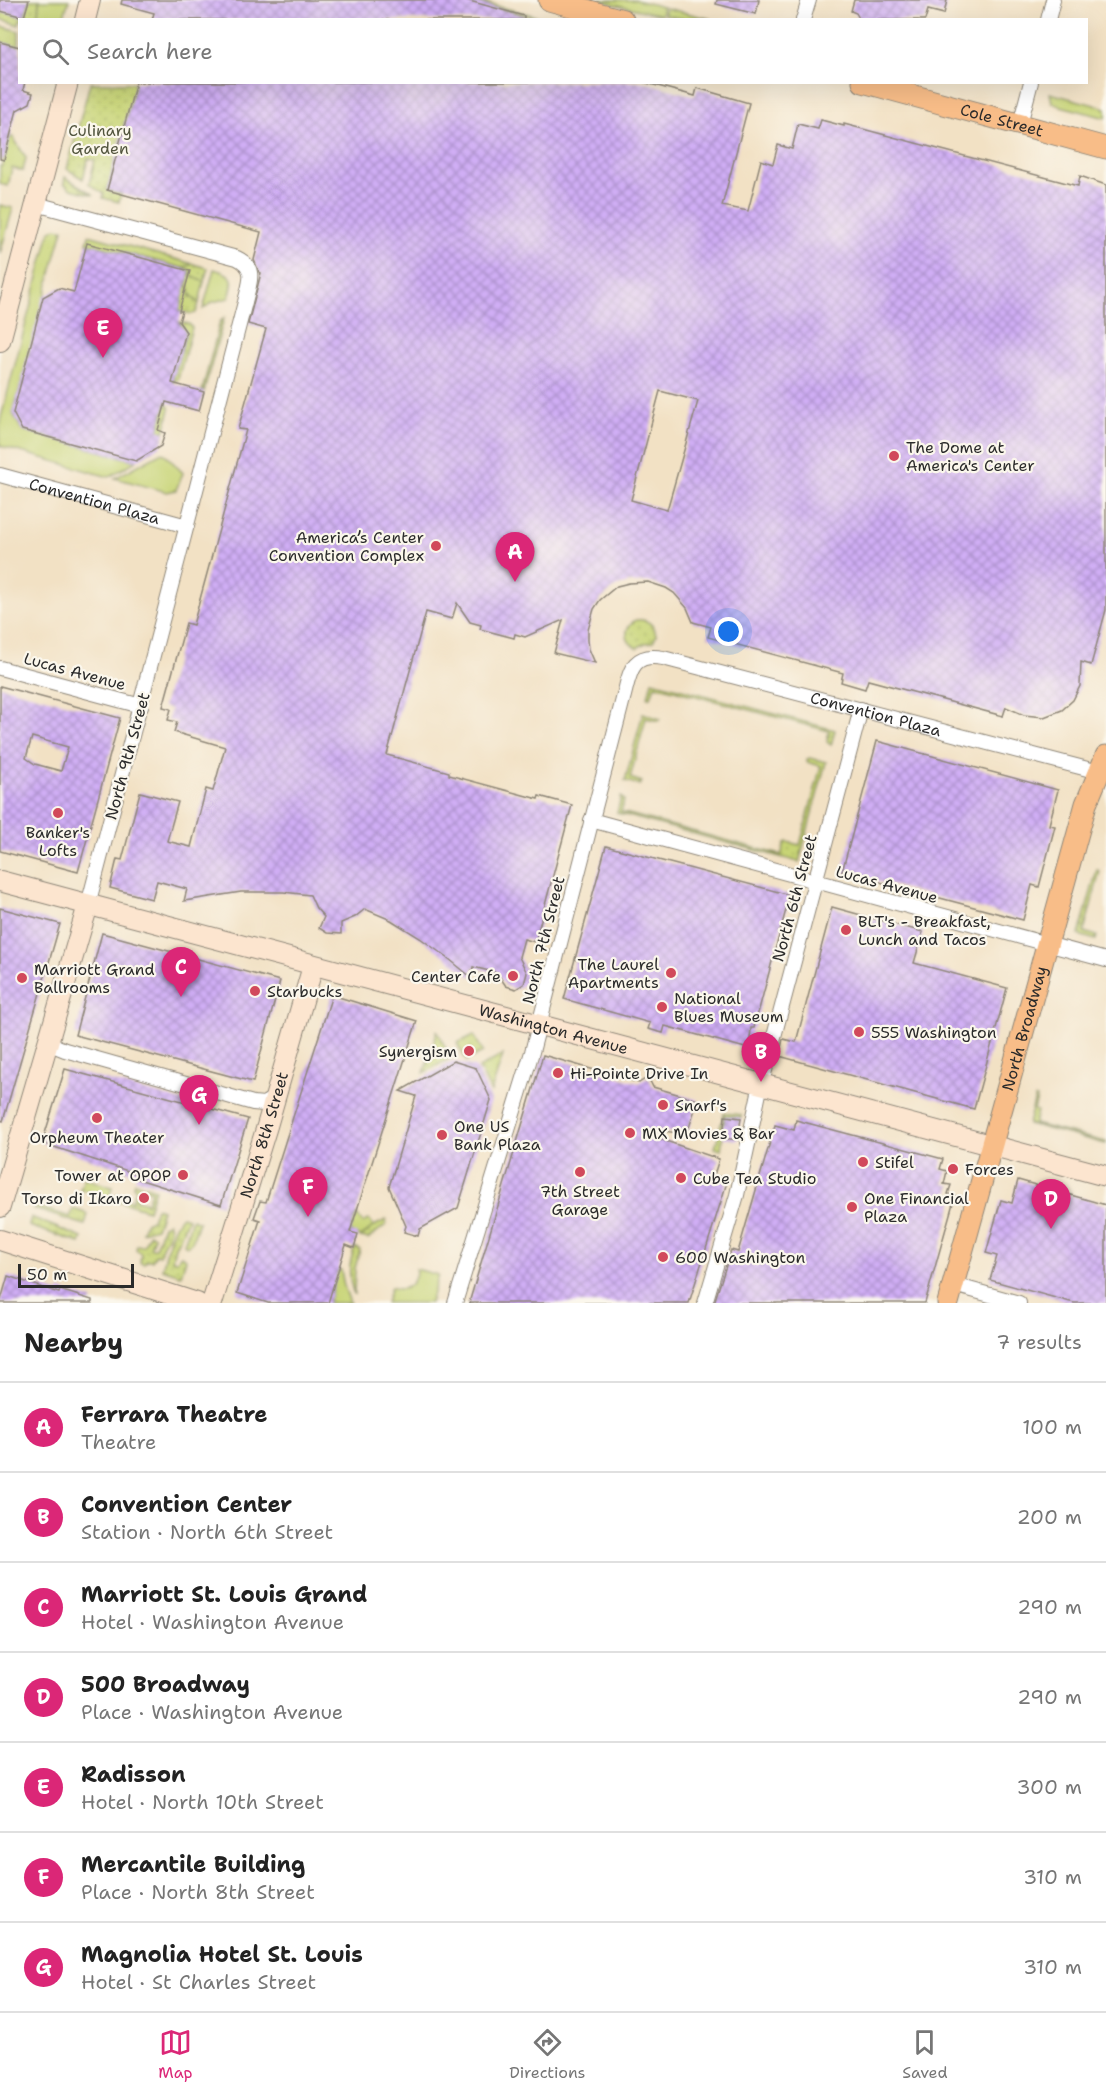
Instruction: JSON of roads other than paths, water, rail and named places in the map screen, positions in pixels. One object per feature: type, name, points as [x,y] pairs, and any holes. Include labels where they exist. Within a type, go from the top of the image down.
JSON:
[{"type":"main road","points":[[549,0],[616,18]]},
{"type":"main road","name":"Cole Street","points":[[870,84],[1106,148]]},
{"type":"main road","name":"North Broadway","points":[[951,1294],[1086,804],[1104,767]]},
{"type":"street","points":[[86,18],[90,0]]},
{"type":"street","points":[[804,18],[809,0]]},
{"type":"street","points":[[1048,18],[1053,0]]},
{"type":"street","points":[[0,341],[67,84]]},
{"type":"street","points":[[1020,124],[1030,84]]},
{"type":"street","name":"North 9th Street","points":[[0,1207],[88,905],[245,302],[251,270],[246,262],[237,258],[36,204]]},
{"type":"street","name":"Convention Plaza","points":[[0,475],[187,526]]},
{"type":"street","name":"Convention Plaza","points":[[645,658],[650,656],[663,658],[861,709],[1104,767]]},
{"type":"street","name":"North 7th Street","points":[[455,1303],[538,1026],[630,672],[636,663],[645,658]]},
{"type":"street","name":"Lucas Avenue","points":[[0,668],[141,706]]},
{"type":"street","name":"North 6th Street","points":[[705,1303],[737,1195],[762,1085],[861,709]]},
{"type":"street","name":"Lucas Avenue","points":[[591,820],[1106,960]]},
{"type":"street","name":"Washington Avenue","points":[[0,881],[1106,1176]]},
{"type":"street","name":"North 8th Street","points":[[212,1303],[276,1096],[313,966]]},
{"type":"street","points":[[50,1037],[55,1046],[65,1050],[258,1104],[268,1103],[276,1096]]},
{"type":"street","points":[[0,1240],[197,1303]]},
{"type":"street","points":[[951,1294],[1019,1303]]},
{"type":"place","name":"Radisson","points":[[103,358]]},
{"type":"place","name":"The Dome at America's Center","points":[[894,456]]},
{"type":"place","name":"America’s Center Convention Complex","points":[[436,546]]},
{"type":"place","name":"Ferrara Theatre","points":[[515,582]]},
{"type":"place","name":"Banker's Lofts","points":[[58,813]]},
{"type":"place","name":"BLT's - Breakfast, Lunch and Tacos","points":[[846,930]]},
{"type":"place","name":"The Laurel Apartments","points":[[671,973]]},
{"type":"place","name":"Center Cafe","points":[[513,976]]},
{"type":"place","name":"Marriott Grand Ballrooms","points":[[22,978]]},
{"type":"place","name":"Starbucks","points":[[255,991]]},
{"type":"place","name":"Marriott St. Louis Grand","points":[[181,997]]},
{"type":"place","name":"National Blues Museum","points":[[662,1007]]},
{"type":"place","name":"555 Washington","points":[[859,1032]]},
{"type":"place","name":"Synergism","points":[[469,1051]]},
{"type":"place","name":"Hi-Pointe Drive In","points":[[558,1073]]},
{"type":"place","name":"Convention Center","points":[[761,1082]]},
{"type":"place","name":"Snarf's","points":[[663,1105]]},
{"type":"place","name":"Orpheum Theater","points":[[97,1118]]},
{"type":"place","name":"Magnolia Hotel St. Louis","points":[[199,1125]]},
{"type":"place","name":"MX Movies & Bar","points":[[630,1133]]},
{"type":"place","name":"One US Bank Plaza","points":[[442,1135]]},
{"type":"place","name":"Stifel","points":[[863,1162]]},
{"type":"place","name":"Forces","points":[[953,1169]]},
{"type":"place","name":"7th Street Garage","points":[[580,1172]]},
{"type":"place","name":"Tower at OPOP","points":[[183,1175]]},
{"type":"place","name":"Cube Tea Studio","points":[[681,1178]]},
{"type":"place","name":"Torso di Ikaro","points":[[144,1198]]},
{"type":"place","name":"One Financial Plaza","points":[[852,1207]]},
{"type":"place","name":"Mercantile Building","points":[[308,1217]]},
{"type":"place","name":"500 Broadway","points":[[1051,1229]]},
{"type":"place","name":"600 Washington","points":[[663,1257]]},
{"type":"park label","name":"Culinary Garden","points":[[100,139]]}]
